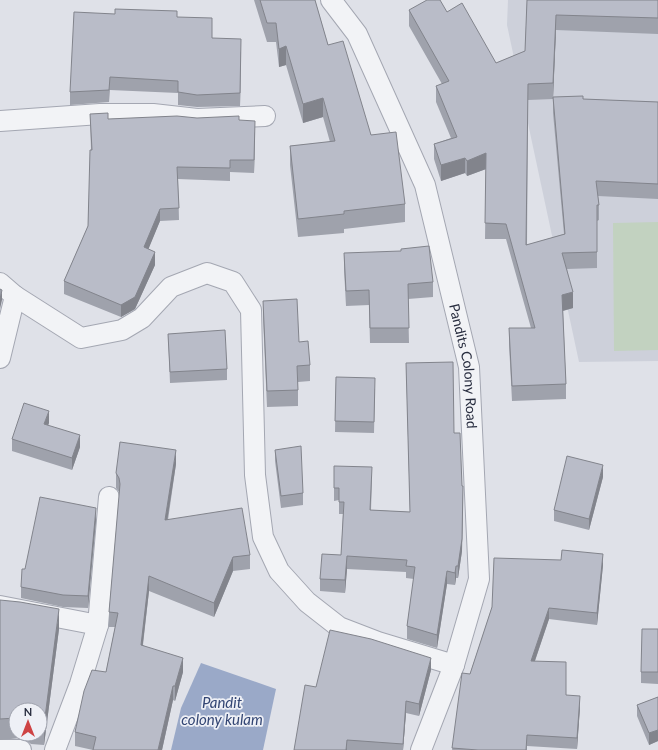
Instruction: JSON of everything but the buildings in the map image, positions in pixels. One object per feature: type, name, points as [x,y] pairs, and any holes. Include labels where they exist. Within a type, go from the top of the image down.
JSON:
[{"type":"street","name":"Pandits Colony Road","points":[[331,0],[357,34],[425,185],[469,367],[479,579],[454,665],[421,750]]},
{"type":"street","points":[[0,121],[100,114],[153,114],[197,119],[265,116]]},
{"type":"street","points":[[0,283],[15,296],[81,338],[122,330],[142,318],[171,287],[207,274],[233,282],[251,310],[255,475],[263,537],[279,571],[307,602],[338,627],[385,645],[454,665]]},
{"type":"street","points":[[0,358],[15,296]]},
{"type":"street","points":[[55,750],[80,684],[98,625],[109,497]]},
{"type":"street","points":[[0,606],[98,625]]},
{"type":"street","points":[[0,750],[21,750]]},
{"type":"shaded area","points":[[508,0],[658,0],[658,361],[579,362],[507,25]]},
{"type":"green space","points":[[658,222],[658,350],[614,351],[613,223]]},
{"type":"water","name":"Pandit colony kulam","points":[[201,663],[276,689],[263,750],[171,750],[181,708]]}]
